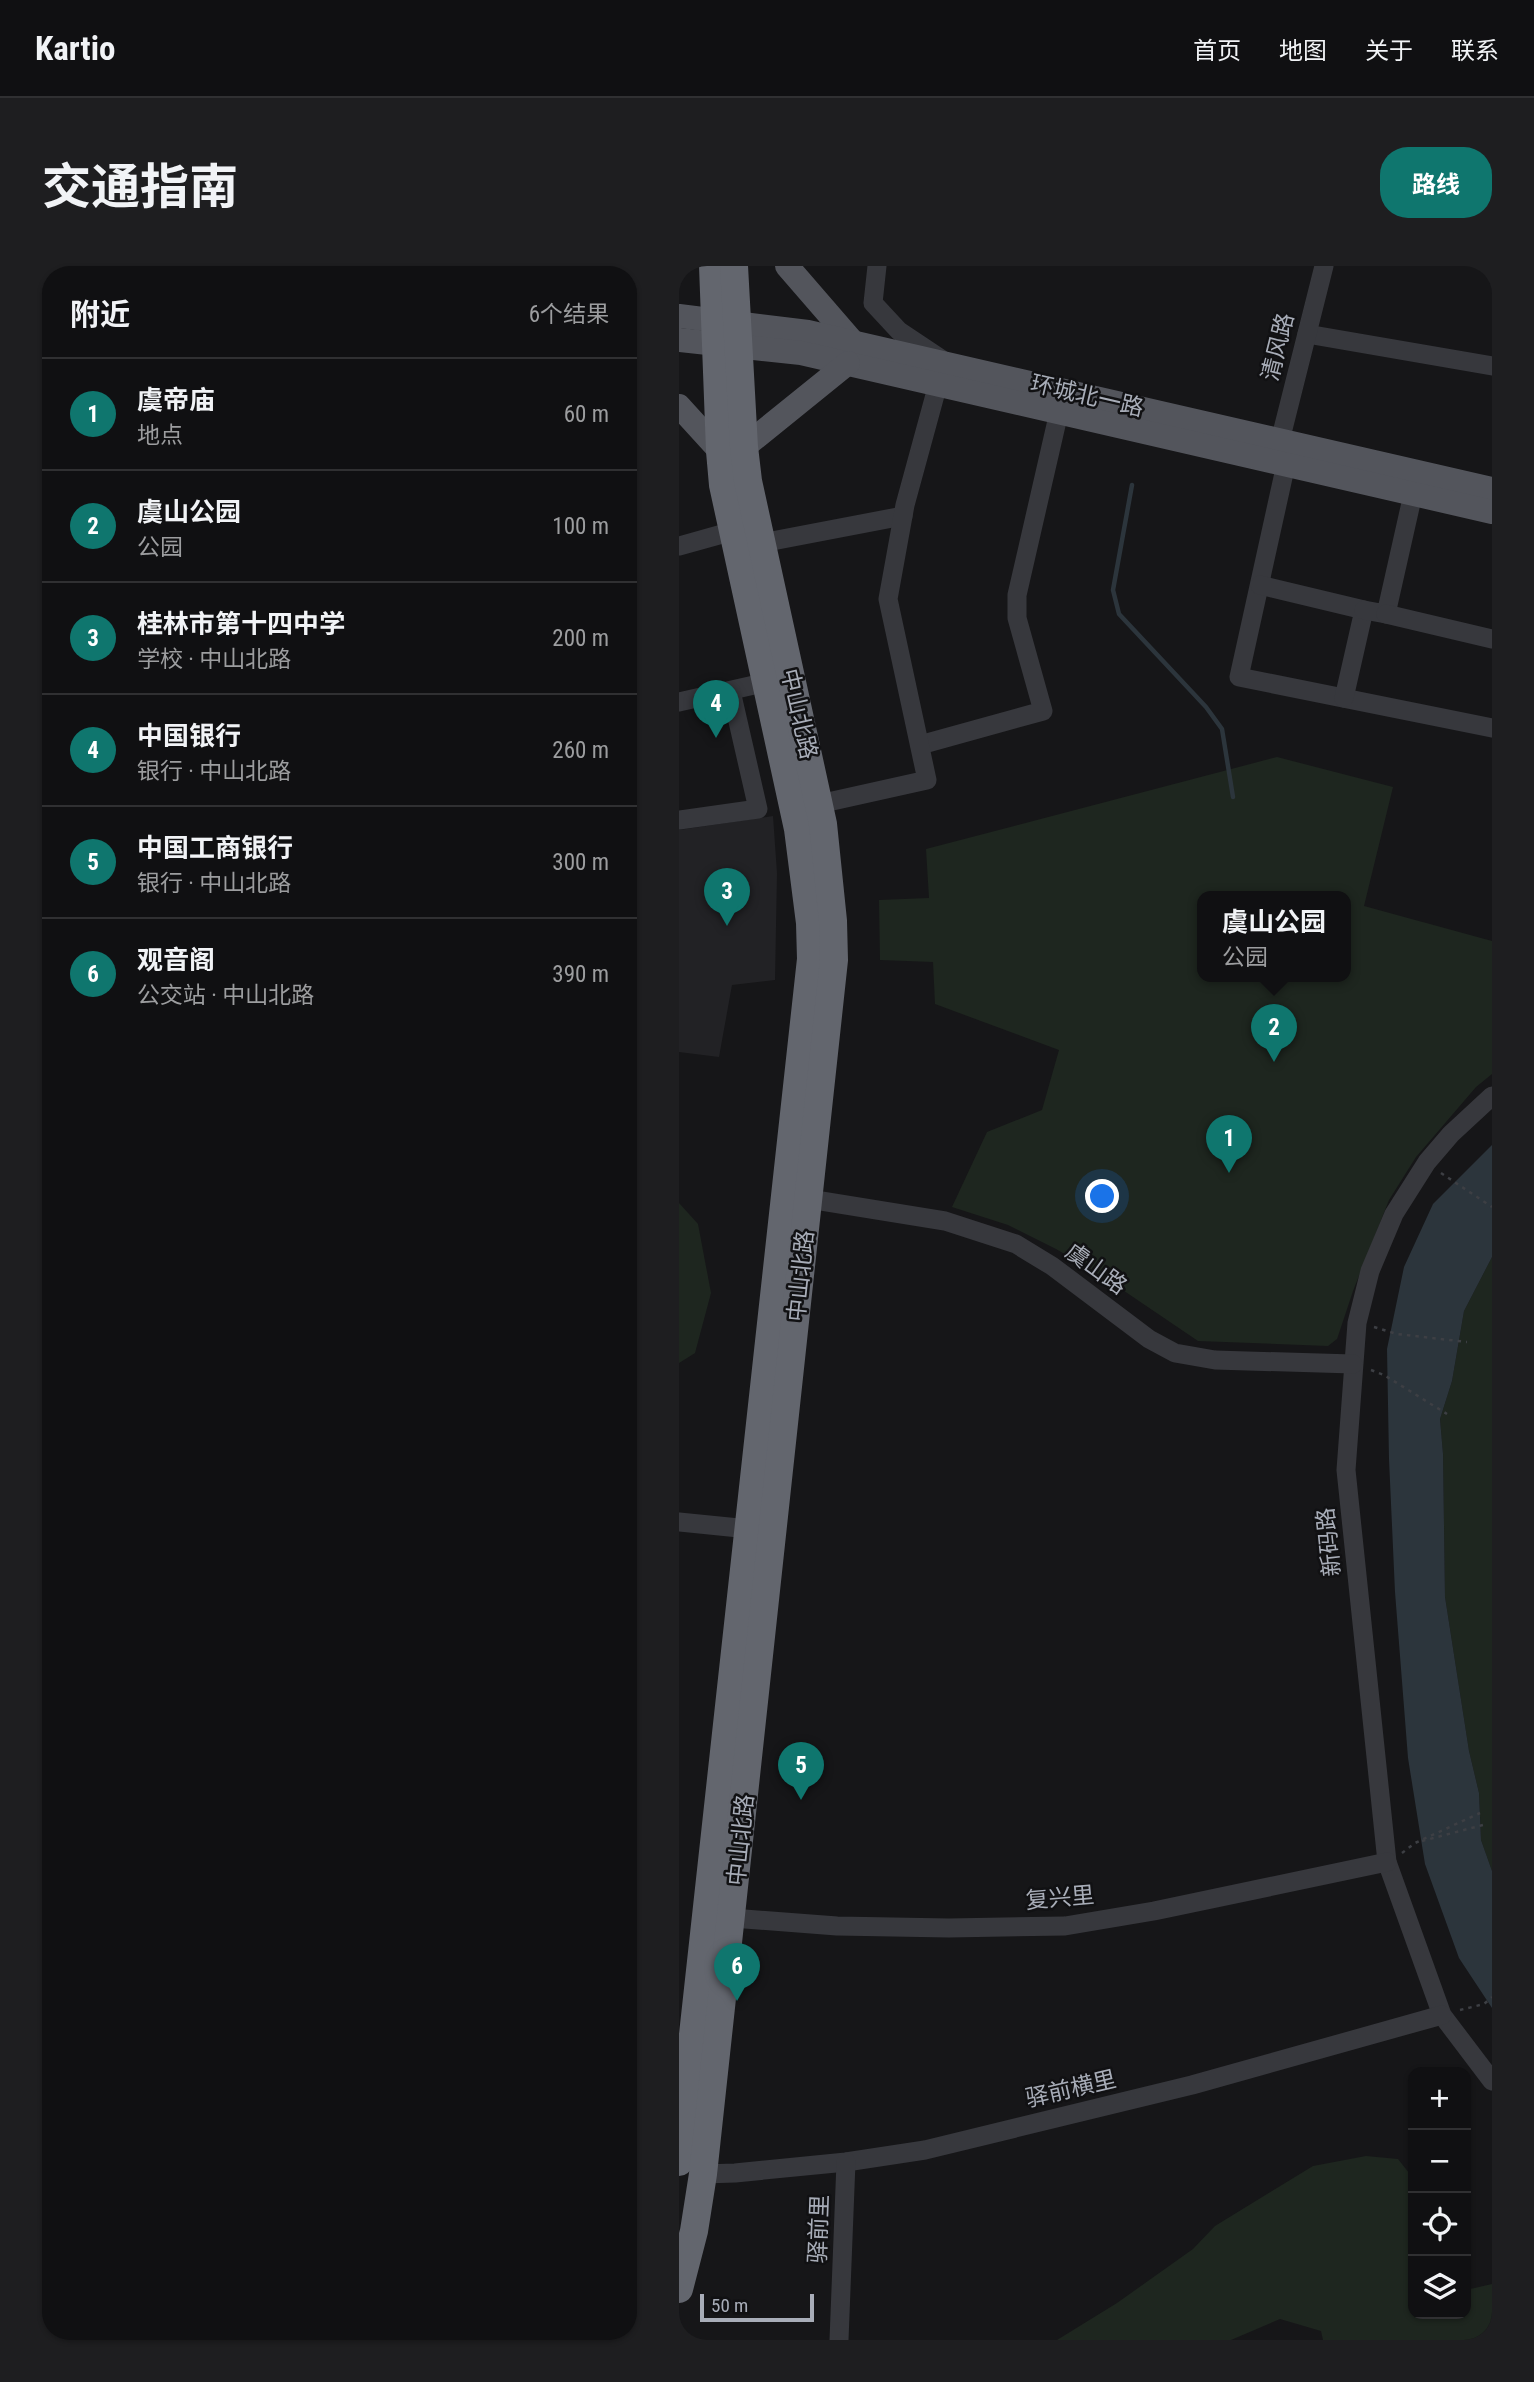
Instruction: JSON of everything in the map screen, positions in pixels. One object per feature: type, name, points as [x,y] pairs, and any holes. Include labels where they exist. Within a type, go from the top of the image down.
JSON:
[{"type":"highway","name":"中山北路","points":[[679,2289],[694,2231],[687,2169],[749,1529],[811,959],[810,923],[802,855],[723,485],[732,449],[726,333],[713,266]]},
{"type":"highway","name":"中山北路","points":[[726,333],[734,266]]},
{"type":"highway","name":"中山北路","points":[[687,2169],[732,1918],[834,960],[832,907],[819,804],[748,481],[732,449]]},
{"type":"main road","points":[[679,406],[732,449],[850,352],[787,266]]},
{"type":"main road","name":"环城北一路","points":[[679,316],[726,333],[801,353],[850,352],[1283,452],[1413,494],[1492,512]]},
{"type":"main road","name":"环城北一路","points":[[679,340],[726,333]]},
{"type":"main road","name":"环城北一路","points":[[943,374],[1059,412],[1492,489]]},
{"type":"street","points":[[819,804],[927,780],[888,599],[903,516],[943,374],[873,303],[877,266]]},
{"type":"street","name":"清风路","points":[[1324,266],[1307,334],[1260,584],[1239,677],[1344,698]]},
{"type":"street","points":[[1307,334],[1492,366]]},
{"type":"street","points":[[920,744],[1043,711],[1017,618],[1017,595],[1059,412]]},
{"type":"street","points":[[1385,614],[1413,494]]},
{"type":"street","points":[[762,543],[903,516]]},
{"type":"street","points":[[679,546],[733,531]]},
{"type":"street","points":[[1260,584],[1492,639]]},
{"type":"street","points":[[1364,610],[1344,698],[1492,728]]},
{"type":"street","points":[[679,702],[767,682]]},
{"type":"street","points":[[679,820],[758,809],[731,691]]},
{"type":"street","name":"新码路","points":[[1492,1096],[1451,1134],[1427,1162],[1394,1214],[1370,1271],[1357,1323],[1346,1470],[1387,1862],[1442,2015],[1492,2081]]},
{"type":"street","name":"虞山路","points":[[809,1199],[945,1221],[1016,1244],[1052,1266],[1149,1339],[1175,1353],[1215,1360],[1353,1364]]},
{"type":"street","points":[[679,1521],[749,1529]]},
{"type":"street","name":"复兴里","points":[[732,1918],[837,1926],[1065,1926],[1154,1911],[1387,1862]]},
{"type":"street","name":"驿前横里","points":[[687,2169],[735,2173],[846,2162],[925,2150],[1192,2085],[1442,2015]]},
{"type":"street","name":"驿前里","points":[[839,2340],[846,2162]]},
{"type":"path","points":[[1450,1180],[1492,1207]]},
{"type":"path","points":[[1387,1329],[1397,1334],[1467,1342]]},
{"type":"path","points":[[1384,1375],[1447,1414]]},
{"type":"path","points":[[1480,1812],[1415,1843],[1483,1825]]},
{"type":"path","points":[[1442,2015],[1483,2004],[1492,1997]]},
{"type":"shaded area","points":[[1277,757],[1393,787],[1364,906],[1492,941],[1492,1074],[1476,1087],[1416,1157],[1389,1200],[1337,1339],[1328,1346],[1198,1341],[1105,1278],[1056,1249],[1008,1225],[952,1207],[987,1132],[1042,1110],[1059,1050],[935,1004],[933,962],[880,960],[879,900],[929,898],[926,849]]},
{"type":"shaded area","points":[[773,816],[777,873],[775,980],[732,985],[719,1057],[679,1052],[679,830]]},
{"type":"shaded area","points":[[1492,1145],[1492,1257],[1464,1311],[1452,1381],[1440,1419],[1445,1597],[1469,1751],[1479,1793],[1481,1840],[1492,1871],[1492,2008],[1459,1958],[1425,1864],[1408,1758],[1395,1592],[1387,1349],[1404,1267],[1433,1204]]},
{"type":"shaded area","points":[[679,1203],[698,1224],[711,1293],[695,1353],[679,1363]]},
{"type":"shaded area","points":[[1492,1257],[1492,1871],[1481,1840],[1479,1793],[1469,1751],[1445,1597],[1440,1419],[1452,1381],[1464,1311]]},
{"type":"shaded area","points":[[1366,2156],[1398,2159],[1408,2172],[1408,2319],[1471,2319],[1471,2289],[1492,2284],[1492,2340],[1323,2340],[1321,2331],[1280,2319],[1231,2340],[1057,2340],[1117,2303],[1193,2249],[1215,2226],[1313,2166]]},
{"type":"waterway","points":[[1132,485],[1113,590],[1119,614],[1206,707],[1222,729],[1233,797]]},
{"type":"place","name":"中国银行","points":[[716,738]]},
{"type":"place","name":"桂林市第十四中学","points":[[727,926]]},
{"type":"place","name":"虞山公园","points":[[1274,1062]]},
{"type":"place","name":"虞帝庙","points":[[1229,1173]]},
{"type":"place","name":"中国工商银行","points":[[801,1800]]},
{"type":"place","name":"观音阁","points":[[737,2001]]}]
